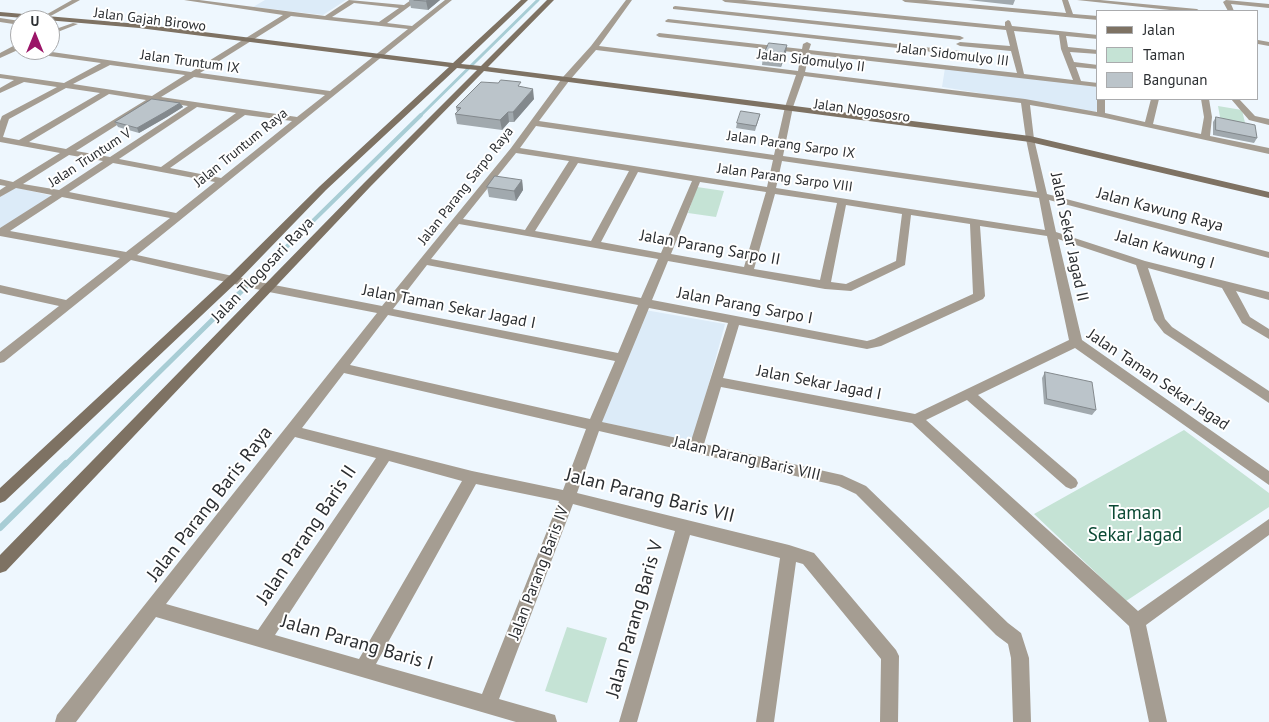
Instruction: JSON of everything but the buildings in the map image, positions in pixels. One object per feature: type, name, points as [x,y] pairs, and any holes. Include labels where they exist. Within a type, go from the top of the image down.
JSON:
[{"type":"street","points":[[60,12],[77,0]]},
{"type":"street","points":[[188,0],[245,9],[414,28]]},
{"type":"street","points":[[245,9],[261,0]]},
{"type":"street","points":[[326,18],[353,0],[407,9]]},
{"type":"street","points":[[381,24],[407,9],[414,0]]},
{"type":"street","name":"Jalan Truntum Raya","points":[[1,358],[300,120],[370,61],[449,0]]},
{"type":"street","name":"Jalan Tlogosari Raya","points":[[0,497],[236,280],[323,188],[525,0]]},
{"type":"street","name":"Jalan Tlogosari Raya","points":[[0,566],[266,287],[477,72],[551,0]]},
{"type":"street","name":"Jalan Parang Sarpo Raya","points":[[388,310],[424,261],[514,150],[564,83],[594,48],[629,0]]},
{"type":"street","points":[[680,0],[653,45],[760,57],[770,33],[773,18]]},
{"type":"street","points":[[724,0],[1096,37]]},
{"type":"street","points":[[748,272],[771,190],[776,157],[788,110],[801,73],[804,51],[823,0]]},
{"type":"street","points":[[905,0],[1096,18]]},
{"type":"street","points":[[1065,0],[1070,15]]},
{"type":"street","points":[[1080,0],[1177,10]]},
{"type":"street","points":[[1170,0],[1177,10]]},
{"type":"street","points":[[1230,10],[1226,2],[1268,7]]},
{"type":"street","points":[[676,8],[815,23],[1015,49]]},
{"type":"street","points":[[1005,9],[1021,76]]},
{"type":"street","points":[[422,12],[434,13]]},
{"type":"street","points":[[0,194],[291,13]]},
{"type":"street","points":[[1088,17],[1096,35]]},
{"type":"street","points":[[60,20],[64,20]]},
{"type":"street","name":"Jalan Gajah Birowo","points":[[64,20],[75,24],[104,27],[251,39],[379,55],[453,68]]},
{"type":"street","name":"Jalan Gajah Birowo","points":[[64,20],[112,23],[243,44],[370,61],[453,68]]},
{"type":"street","points":[[668,21],[960,53]]},
{"type":"street","points":[[959,22],[962,69]]},
{"type":"street","points":[[104,27],[112,23]]},
{"type":"street","points":[[60,29],[75,24]]},
{"type":"street","points":[[1062,33],[1065,49],[1078,83]]},
{"type":"street","name":"Jalan Sidomulyo II","points":[[594,48],[653,45],[760,57],[801,73],[1025,101],[1101,114],[1148,126],[1269,151]]},
{"type":"street","points":[[1065,49],[1096,52]]},
{"type":"street","name":"Jalan Sidomulyo III","points":[[760,57],[804,51],[1096,86]]},
{"type":"street","name":"Jalan Truntum IX","points":[[60,55],[332,94]]},
{"type":"street","points":[[0,135],[5,118],[109,62]]},
{"type":"street","points":[[1072,64],[1096,67]]},
{"type":"street","points":[[939,89],[942,66]]},
{"type":"street","name":"Jalan Nogososro","points":[[453,68],[1031,143],[1269,195]]},
{"type":"street","points":[[0,76],[300,120]]},
{"type":"street","points":[[0,91],[23,79]]},
{"type":"street","points":[[19,144],[109,92]]},
{"type":"street","points":[[1101,100],[1101,114]]},
{"type":"street","points":[[1148,126],[1155,100]]},
{"type":"street","points":[[1205,100],[1208,117],[1205,137]]},
{"type":"street","points":[[1236,100],[1252,118],[1269,122]]},
{"type":"street","name":"Jalan Sekar Jagad II","points":[[1025,101],[1031,143],[1076,342]]},
{"type":"street","name":"Jalan Truntum V","points":[[1,233],[195,105]]},
{"type":"street","points":[[162,170],[243,112]]},
{"type":"street","name":"Jalan Parang Sarpo IX","points":[[533,123],[1044,196]]},
{"type":"street","points":[[0,139],[109,162],[223,181]]},
{"type":"street","name":"Jalan Nogososro","points":[[1031,143],[1269,202]]},
{"type":"street","name":"Jalan Parang Sarpo VIII","points":[[514,150],[574,161],[907,210],[1052,234]]},
{"type":"street","points":[[529,232],[574,161]]},
{"type":"street","points":[[595,244],[634,170]]},
{"type":"street","name":"Jalan Parang Baris IV","points":[[488,703],[594,425],[697,179]]},
{"type":"street","points":[[0,182],[178,216]]},
{"type":"street","name":"Jalan Kawung Raya","points":[[1044,196],[1269,255]]},
{"type":"street","points":[[824,285],[842,201]]},
{"type":"street","name":"Jalan Parang Sarpo II","points":[[457,221],[529,232],[665,258],[824,285],[850,287],[901,263],[907,210]]},
{"type":"street","name":"Jalan Parang Sarpo I","points":[[424,261],[858,344],[877,343],[978,296],[975,221]]},
{"type":"street","name":"Jalan Taman Sekar Jagad I","points":[[1,233],[128,256],[266,287],[623,358]]},
{"type":"street","name":"Jalan Kawung I","points":[[1052,234],[1141,263],[1269,296]]},
{"type":"street","points":[[1141,263],[1160,320],[1168,330],[1269,398]]},
{"type":"street","points":[[1226,284],[1246,320],[1269,335]]},
{"type":"street","points":[[0,289],[67,304]]},
{"type":"street","name":"Jalan Parang Baris Raya","points":[[64,722],[388,310]]},
{"type":"street","points":[[696,447],[734,321]]},
{"type":"street","name":"Jalan Taman Sekar Jagad","points":[[916,419],[1076,342],[1269,478]]},
{"type":"street","name":"Jalan Parang Baris VIII","points":[[341,368],[842,481],[861,490],[1002,629],[1015,638],[1020,658],[1022,722]]},
{"type":"street","name":"Jalan Sekar Jagad I","points":[[715,381],[916,419]]},
{"type":"street","points":[[968,394],[1071,483]]},
{"type":"street","points":[[916,419],[1137,622],[1158,722]]},
{"type":"street","name":"Jalan Parang Baris VII","points":[[293,431],[472,477],[568,497],[808,558],[890,656],[889,722]]},
{"type":"street","name":"Jalan Parang Baris II","points":[[262,638],[386,454]]},
{"type":"street","points":[[364,668],[472,477]]},
{"type":"street","points":[[1137,622],[1269,526]]},
{"type":"street","name":"Jalan Parang Baris V","points":[[628,722],[684,527]]},
{"type":"street","points":[[765,722],[789,552]]},
{"type":"street","name":"Jalan Parang Baris I","points":[[153,608],[488,703],[548,722]]},
{"type":"shaded area","points":[[265,0],[346,0],[323,15],[253,7]]},
{"type":"shaded area","points":[[945,68],[1094,86],[1096,86],[1096,100],[1100,101],[1096,112],[942,87]]},
{"type":"shaded area","points":[[15,187],[52,196],[0,230],[0,197]]},
{"type":"shaded area","points":[[645,310],[725,324],[693,442],[601,422]]},
{"type":"green space","points":[[1218,106],[1242,110],[1246,127],[1221,122]]},
{"type":"green space","points":[[697,187],[724,191],[716,217],[688,213]]},
{"type":"green space","name":"Taman Sekar Jagad","points":[[1184,430],[1269,493],[1269,507],[1126,601],[1034,514]]},
{"type":"green space","points":[[567,627],[607,638],[587,703],[545,691]]},
{"type":"waterway","points":[[420,116],[538,0]]},
{"type":"waterway","points":[[266,267],[421,115]]},
{"type":"waterway","points":[[65,465],[267,266]]},
{"type":"waterway","points":[[0,528],[66,463]]}]
